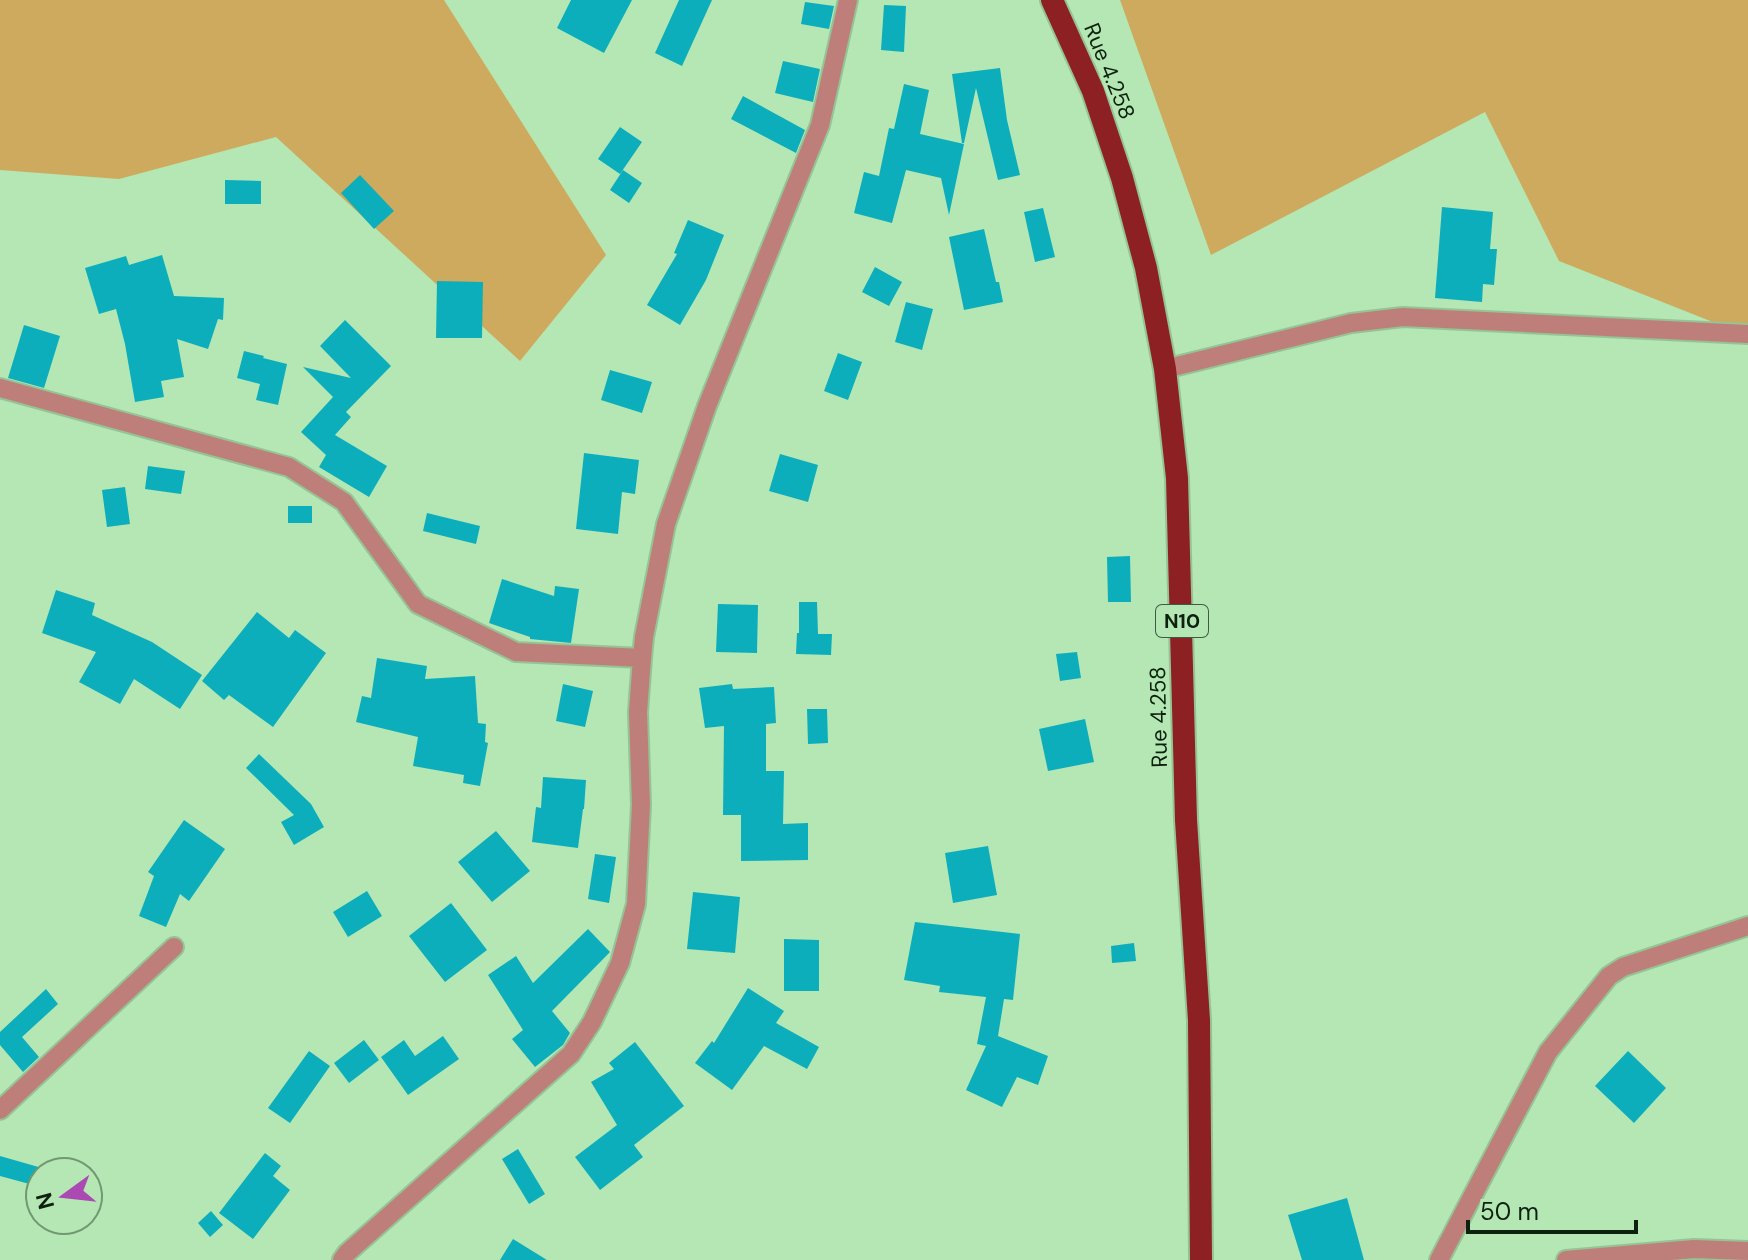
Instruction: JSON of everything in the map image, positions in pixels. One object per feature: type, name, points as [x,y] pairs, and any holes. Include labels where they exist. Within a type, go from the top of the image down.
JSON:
[{"type":"highway","name":"Rue 4.258","points":[[1052,0],[1093,91],[1122,178],[1146,268],[1165,369],[1177,478],[1186,820],[1199,1020],[1201,1260]]},
{"type":"street","points":[[342,1260],[571,1054],[592,1022],[620,963],[636,904],[641,805],[638,712],[644,637],[666,524],[707,406],[820,125],[848,0]]},
{"type":"street","points":[[1165,369],[1351,323],[1403,317],[1748,334]]},
{"type":"street","points":[[0,388],[289,467],[344,502],[418,604],[516,652],[642,658]]},
{"type":"street","points":[[1439,1260],[1548,1052],[1609,976],[1623,967],[1748,926]]},
{"type":"street","points":[[0,1110],[174,947]]},
{"type":"street","points":[[1566,1260],[1694,1249],[1748,1251]]},
{"type":"shaded area","points":[[0,0],[444,0],[606,255],[520,361],[276,137],[119,179],[0,170]]},
{"type":"shaded area","points":[[1120,0],[1748,0],[1748,336],[1559,261],[1485,112],[1211,255]]},
{"type":"building","points":[[571,0],[632,0],[604,53],[557,28]]},
{"type":"building","points":[[679,0],[712,0],[682,66],[655,53]]},
{"type":"building","points":[[805,2],[834,6],[829,29],[801,24]]},
{"type":"building","points":[[884,5],[906,6],[904,52],[881,50]]},
{"type":"building","points":[[783,61],[820,69],[813,102],[775,93]]},
{"type":"building","points":[[1000,68],[1007,120],[1020,175],[998,180],[976,88],[962,143],[952,74]]},
{"type":"building","points":[[904,84],[929,90],[920,134],[964,144],[949,215],[941,178],[906,170],[892,223],[854,213],[864,172],[879,176],[889,128],[894,129]]},
{"type":"building","points":[[743,96],[805,130],[796,153],[731,119]]},
{"type":"building","points":[[620,127],[642,142],[620,174],[598,159]]},
{"type":"building","points":[[623,170],[642,183],[629,203],[610,190]]},
{"type":"building","points":[[360,175],[394,211],[374,229],[341,193]]},
{"type":"building","points":[[225,180],[261,181],[261,204],[225,204]]},
{"type":"building","points":[[1442,207],[1493,212],[1490,249],[1497,249],[1494,285],[1483,284],[1482,302],[1435,298]]},
{"type":"building","points":[[1043,208],[1055,257],[1035,262],[1024,212]]},
{"type":"building","points":[[688,220],[724,235],[706,280],[680,325],[647,305],[677,254],[674,253]]},
{"type":"building","points":[[984,229],[1003,302],[964,310],[949,237]]},
{"type":"building","points":[[162,255],[174,296],[224,298],[223,320],[218,319],[208,349],[177,339],[184,377],[161,381],[164,397],[135,402],[116,309],[99,314],[85,268],[126,256],[129,265]]},
{"type":"building","points":[[875,267],[902,282],[889,306],[862,292]]},
{"type":"building","points":[[437,281],[483,282],[482,338],[436,338]]},
{"type":"building","points":[[906,302],[933,309],[922,350],[895,342]]},
{"type":"building","points":[[345,320],[391,366],[346,412],[351,417],[335,435],[387,466],[369,497],[319,467],[326,455],[301,432],[333,397],[303,367],[351,378],[320,346]]},
{"type":"building","points":[[24,325],[60,336],[44,388],[8,378]]},
{"type":"building","points":[[244,351],[287,364],[278,405],[256,400],[260,384],[237,378]]},
{"type":"building","points":[[838,353],[862,362],[848,400],[824,391]]},
{"type":"building","points":[[610,370],[652,382],[642,413],[601,400]]},
{"type":"building","points":[[584,453],[639,460],[635,494],[622,492],[618,534],[576,529]]},
{"type":"building","points":[[780,454],[818,465],[808,502],[769,491]]},
{"type":"building","points":[[148,466],[185,471],[181,494],[145,489]]},
{"type":"building","points":[[125,487],[130,524],[107,527],[102,490]]},
{"type":"building","points":[[288,506],[312,506],[312,523],[288,523]]},
{"type":"building","points":[[427,513],[480,526],[476,544],[423,531]]},
{"type":"building","points":[[1130,556],[1131,602],[1108,602],[1107,557]]},
{"type":"building","points":[[502,579],[554,596],[555,586],[579,589],[571,643],[530,639],[489,623]]},
{"type":"building","points":[[56,590],[95,603],[92,615],[152,642],[202,675],[180,709],[134,679],[120,704],[79,682],[96,652],[42,633]]},
{"type":"building","points":[[799,602],[817,602],[818,634],[832,634],[831,655],[796,654]]},
{"type":"building","points":[[718,604],[758,605],[757,653],[716,652]]},
{"type":"building","points":[[257,612],[289,638],[295,630],[326,653],[273,727],[229,695],[224,700],[202,681]]},
{"type":"building","points":[[1077,652],[1081,678],[1060,681],[1056,654]]},
{"type":"building","points":[[377,658],[427,666],[425,679],[475,676],[478,723],[486,724],[485,742],[488,743],[480,786],[463,783],[464,775],[413,766],[418,737],[356,722],[362,696],[371,698]]},
{"type":"building","points":[[563,684],[593,691],[585,727],[556,721]]},
{"type":"building","points":[[732,684],[733,689],[774,687],[776,723],[766,724],[766,771],[784,771],[783,824],[808,823],[808,860],[741,861],[741,815],[723,815],[724,726],[705,728],[699,688]]},
{"type":"building","points":[[807,709],[827,709],[828,743],[808,744]]},
{"type":"building","points":[[1085,719],[1094,762],[1048,771],[1039,729]]},
{"type":"building","points":[[259,754],[311,804],[324,827],[294,845],[281,822],[294,815],[246,768]]},
{"type":"building","points":[[543,777],[586,780],[578,848],[532,842],[536,807],[541,808]]},
{"type":"building","points":[[184,820],[225,849],[189,901],[180,894],[166,927],[139,916],[154,876],[148,872]]},
{"type":"building","points":[[496,831],[530,871],[492,902],[458,862]]},
{"type":"building","points":[[988,846],[997,895],[953,903],[945,853]]},
{"type":"building","points":[[595,854],[616,857],[609,903],[588,899]]},
{"type":"building","points":[[367,891],[382,916],[348,937],[333,912]]},
{"type":"building","points":[[693,892],[740,897],[735,953],[687,949]]},
{"type":"building","points":[[451,903],[487,950],[445,982],[409,936]]},
{"type":"building","points":[[915,922],[1020,934],[1013,1000],[1004,999],[998,1036],[1048,1056],[1038,1085],[1017,1077],[1002,1107],[966,1090],[986,1046],[977,1044],[986,997],[939,992],[940,986],[904,980]]},
{"type":"building","points":[[588,929],[610,952],[552,1011],[570,1033],[563,1045],[535,1067],[512,1039],[523,1030],[488,975],[516,956],[533,983]]},
{"type":"building","points":[[784,939],[819,940],[819,991],[784,991]]},
{"type":"building","points":[[1134,943],[1136,961],[1112,963],[1111,946]]},
{"type":"building","points":[[748,988],[784,1011],[776,1023],[819,1047],[807,1069],[764,1046],[732,1090],[695,1063],[712,1041],[714,1043]]},
{"type":"building","points":[[46,989],[58,1004],[22,1037],[39,1057],[23,1072],[0,1045],[0,1032]]},
{"type":"building","points":[[443,1036],[459,1059],[408,1095],[381,1057],[404,1040],[415,1056]]},
{"type":"building","points":[[364,1040],[379,1060],[349,1083],[334,1063]]},
{"type":"building","points":[[635,1042],[684,1106],[634,1145],[643,1157],[600,1190],[575,1157],[617,1125],[591,1082],[614,1069],[609,1063]]},
{"type":"building","points":[[309,1051],[330,1066],[290,1123],[268,1108]]},
{"type":"building","points":[[1628,1051],[1666,1088],[1634,1123],[1595,1086]]},
{"type":"building","points":[[518,1149],[545,1194],[529,1204],[502,1159]]},
{"type":"building","points":[[265,1153],[281,1166],[273,1176],[290,1190],[253,1239],[219,1213]]},
{"type":"building","points":[[0,1156],[24,1163],[24,1182],[0,1176]]},
{"type":"building","points":[[1347,1198],[1364,1260],[1302,1260],[1288,1215]]},
{"type":"building","points":[[211,1211],[223,1225],[210,1237],[198,1223]]},
{"type":"building","points":[[513,1239],[547,1260],[500,1260]]}]
